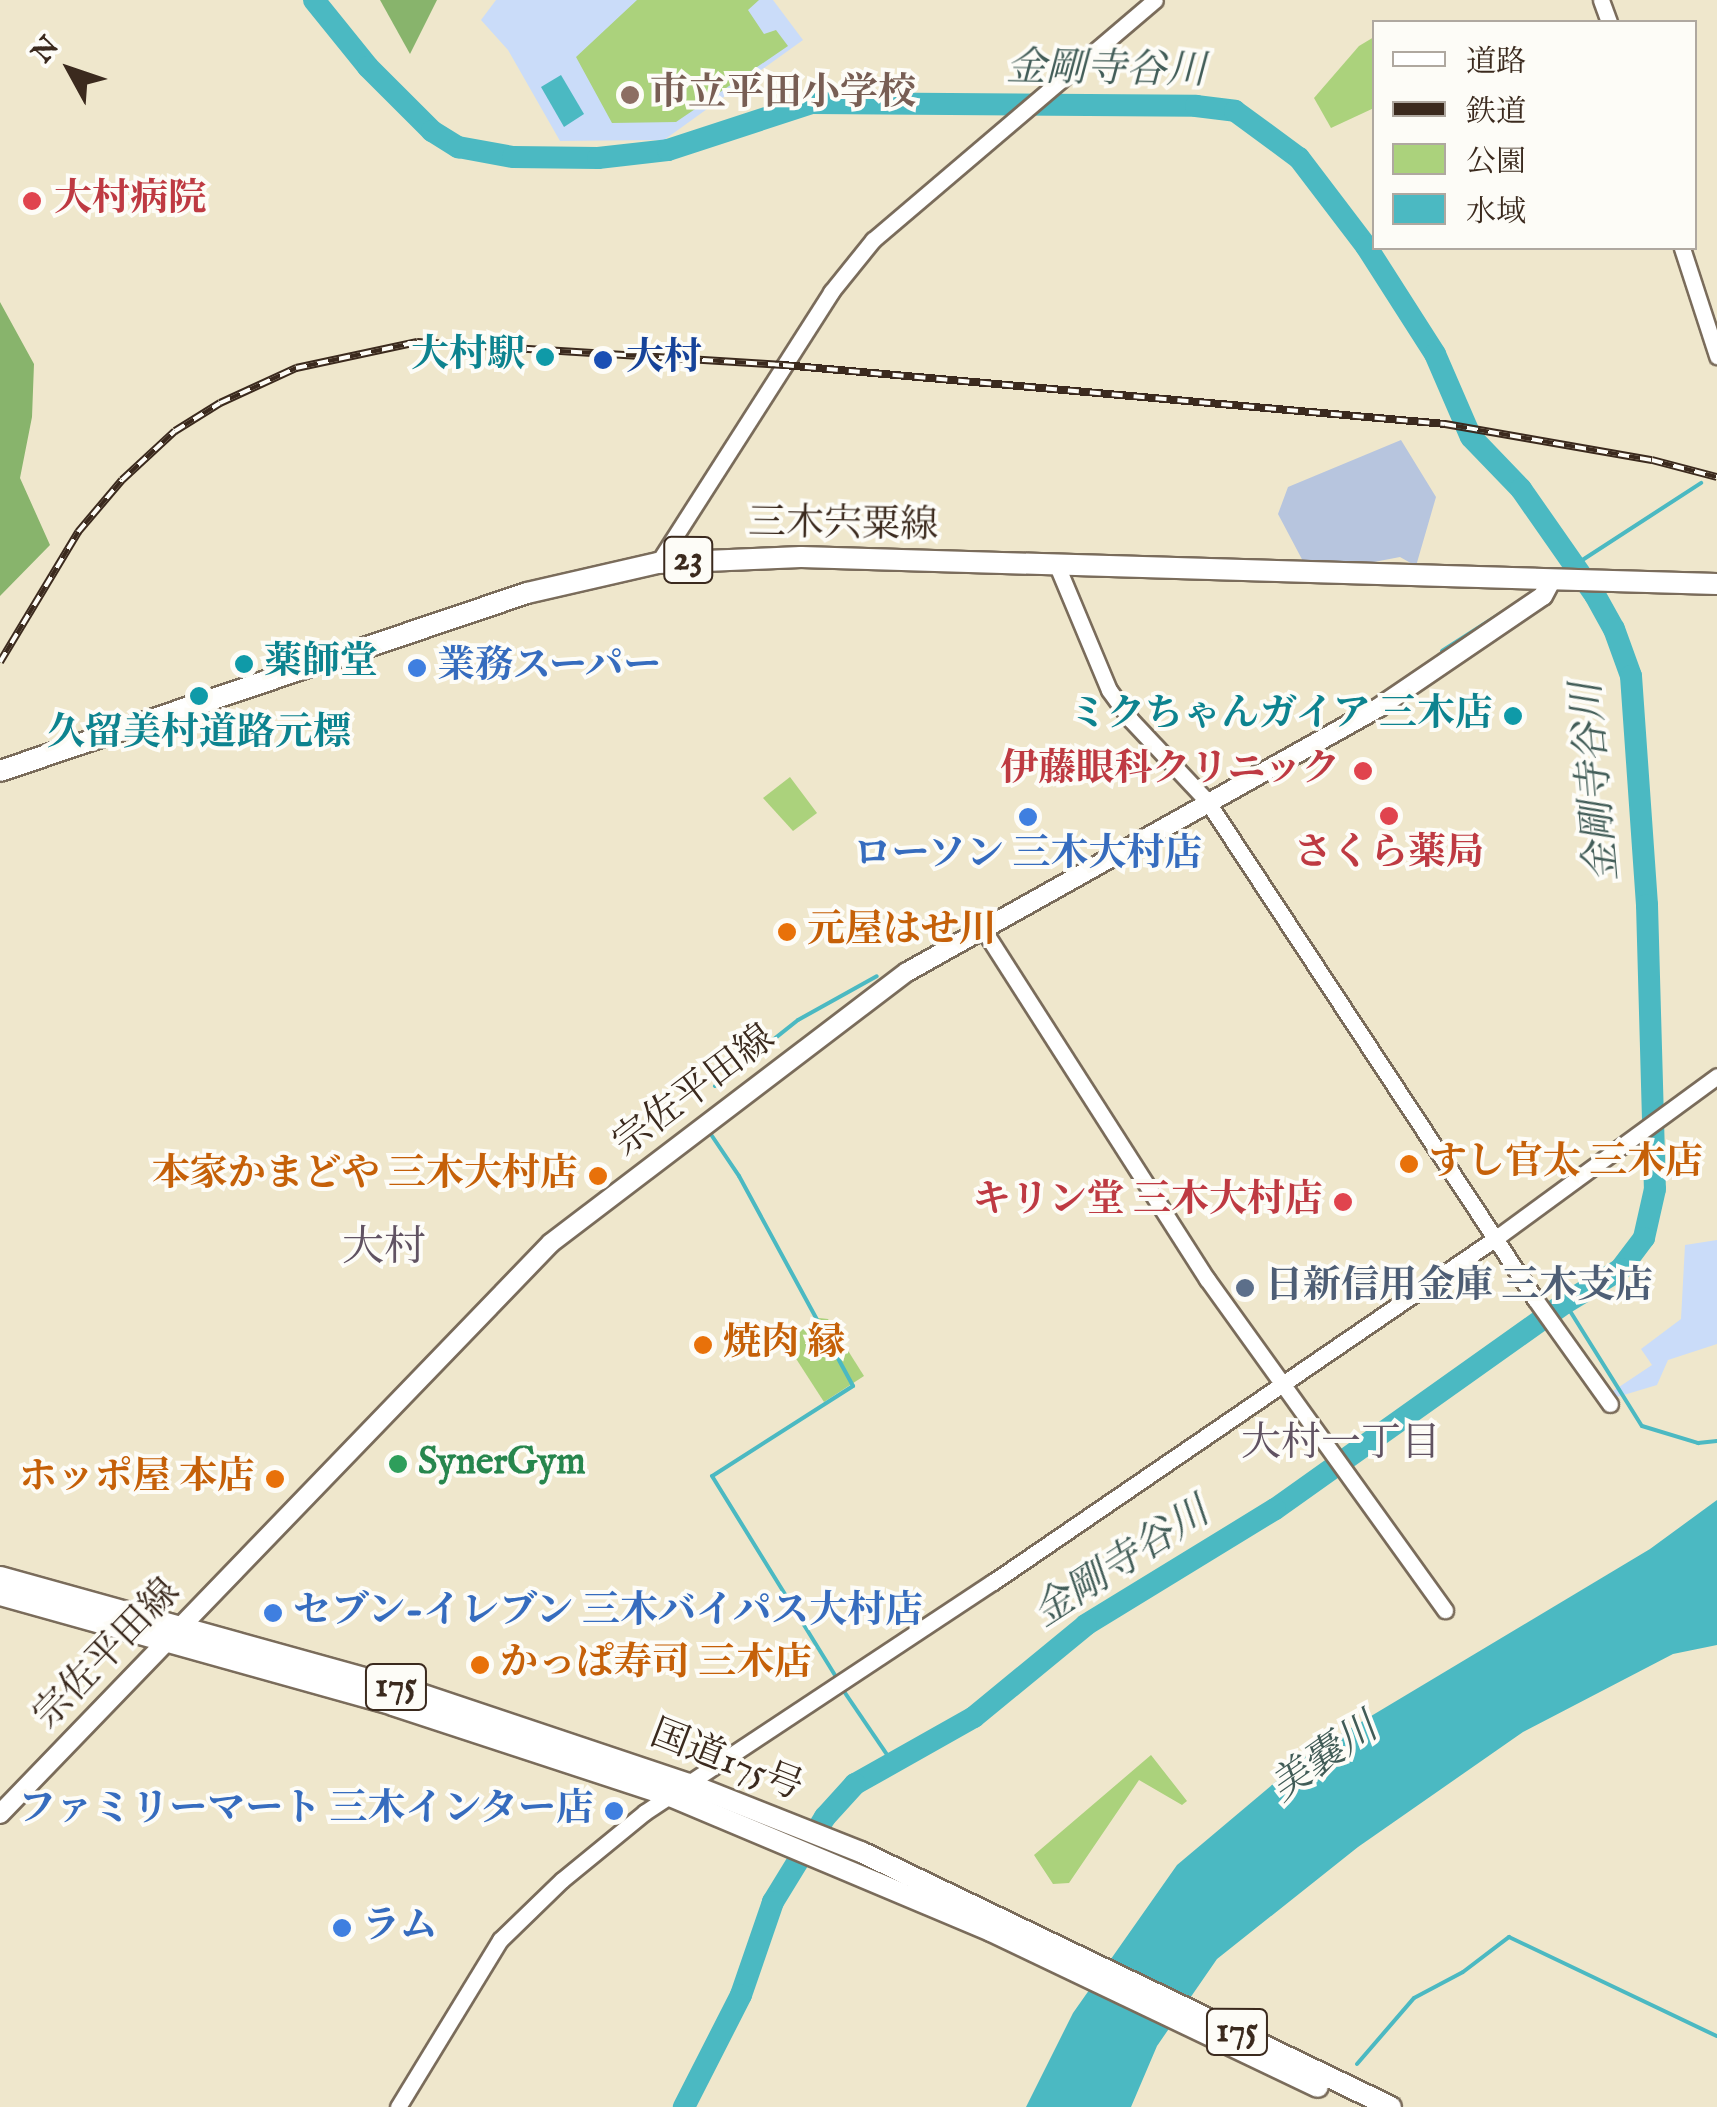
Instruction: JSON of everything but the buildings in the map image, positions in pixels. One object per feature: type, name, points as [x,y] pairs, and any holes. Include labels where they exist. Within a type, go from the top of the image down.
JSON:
[{"type":"main road","name":"三木宍粟線","points":[[0,771],[527,593],[658,562],[801,557],[1058,568],[1717,584]]},
{"type":"main road","name":"宗佐平田線","points":[[0,1814],[551,1243],[907,972],[1378,708],[1543,596],[1555,581]]},
{"type":"main road","name":"国道175号","points":[[0,1578],[780,1829]]},
{"type":"main road","name":"国道175号","points":[[0,1595],[411,1691],[689,1784],[1390,2107]]},
{"type":"main road","name":"国道175号","points":[[1079,1964],[1360,2107]]},
{"type":"street","points":[[658,562],[822,306],[873,240],[1156,0]]},
{"type":"street","points":[[1683,250],[1717,356]]},
{"type":"street","points":[[1058,568],[1109,690],[1131,720],[1207,801],[1534,1298],[1610,1404]]},
{"type":"street","points":[[984,929],[1174,1229],[1445,1610]]},
{"type":"street","points":[[398,2107],[500,1940],[562,1880],[670,1796],[1496,1238],[1717,1076]]},
{"type":"shaded area","name":"市立平田小学校","points":[[496,0],[773,0],[803,40],[664,140],[560,141],[508,50],[481,20]]},
{"type":"shaded area","points":[[1401,440],[1436,497],[1416,566],[1400,557],[1348,567],[1305,565],[1278,514],[1288,487]]},
{"type":"shaded area","points":[[1717,1240],[1717,1344],[1668,1360],[1657,1385],[1607,1400],[1607,1395],[1652,1365],[1641,1349],[1681,1319],[1685,1245]]},
{"type":"green space","points":[[380,0],[437,0],[410,54]]},
{"type":"green space","points":[[637,0],[759,0],[748,10],[764,34],[776,30],[788,46],[676,122],[612,123],[576,57]]},
{"type":"green space","points":[[1372,38],[1372,109],[1331,128],[1314,98],[1359,46]]},
{"type":"green space","points":[[0,302],[34,364],[32,417],[20,478],[50,545],[0,596]]},
{"type":"green space","points":[[790,777],[817,813],[793,831],[763,798]]},
{"type":"green space","points":[[819,1318],[828,1319],[864,1376],[824,1402],[784,1340]]},
{"type":"green space","points":[[1151,1755],[1187,1801],[1182,1805],[1139,1780],[1069,1883],[1053,1884],[1034,1855]]},
{"type":"water","points":[[561,75],[584,114],[564,127],[541,87]]},
{"type":"water","name":"美嚢川","points":[[1717,1500],[1717,1645],[1673,1654],[1523,1732],[1358,1847],[1217,1959],[1157,2046],[1131,2107],[1026,2107],[1073,2013],[1177,1865],[1311,1752],[1650,1549]]},
{"type":"waterway","name":"金剛寺谷川","points":[[314,0],[368,67],[432,131],[458,147],[513,157],[598,158],[668,150],[812,103],[1196,106],[1235,111],[1299,158],[1366,246],[1435,354],[1471,437],[1521,489],[1595,595],[1614,629],[1631,676],[1647,905],[1655,1189],[1644,1238],[1621,1269],[1565,1303],[1275,1509],[1086,1625],[974,1717],[855,1784],[825,1817],[773,1902],[741,1995],[684,2107]]},
{"type":"waterway","points":[[1567,570],[1701,483]]},
{"type":"waterway","points":[[1442,651],[1512,606]]},
{"type":"waterway","points":[[715,1086],[798,1020],[877,976]]},
{"type":"waterway","points":[[710,1133],[739,1176],[853,1386],[712,1476],[837,1678]]},
{"type":"waterway","points":[[1565,1303],[1642,1426],[1698,1443],[1717,1441]]},
{"type":"waterway","points":[[841,1687],[894,1765]]},
{"type":"waterway","points":[[1357,2064],[1414,1998],[1463,1972],[1509,1937],[1717,2036]]},
{"type":"railway","points":[[0,662],[78,532],[122,480],[175,431],[220,403],[296,368],[417,342],[783,365],[1445,424],[1652,460],[1717,477]]},
{"type":"place","name":"市立平田小学校","points":[[630,95]]},
{"type":"place","name":"大村病院","points":[[32,201]]},
{"type":"place","name":"大村駅","points":[[545,357]]},
{"type":"place","name":"大村","points":[[603,360]]},
{"type":"place","name":"薬師堂","points":[[244,664]]},
{"type":"place","name":"業務スーパー","points":[[417,668]]},
{"type":"place","name":"久留美村道路元標","points":[[199,696]]},
{"type":"place","name":"ミクちゃんガイア 三木店","points":[[1513,716]]},
{"type":"place","name":"伊藤眼科クリニック","points":[[1363,771]]},
{"type":"place","name":"さくら薬局","points":[[1389,816]]},
{"type":"place","name":"ローソン 三木大村店","points":[[1028,817]]},
{"type":"place","name":"元屋はせ川","points":[[787,932]]},
{"type":"place","name":"すし官太 三木店","points":[[1409,1164]]},
{"type":"place","name":"本家かまどや 三木大村店","points":[[598,1176]]},
{"type":"place","name":"キリン堂 三木大村店","points":[[1343,1202]]},
{"type":"place","name":"日新信用金庫 三木支店","points":[[1245,1288]]},
{"type":"place","name":"焼肉 縁","points":[[703,1345]]},
{"type":"place","name":"SynerGym","points":[[398,1464]]},
{"type":"place","name":"ホッポ屋 本店","points":[[275,1479]]},
{"type":"place","name":"セブン-イレブン 三木バイパス大村店","points":[[273,1613]]},
{"type":"place","name":"かっぱ寿司 三木店","points":[[480,1665]]},
{"type":"place","name":"ファミリーマート 三木インター店","points":[[614,1811]]},
{"type":"place","name":"ラム","points":[[342,1928]]},
{"type":"district","name":"大村","points":[[384,1249]]},
{"type":"district","name":"大村一丁目","points":[[1341,1445]]}]
